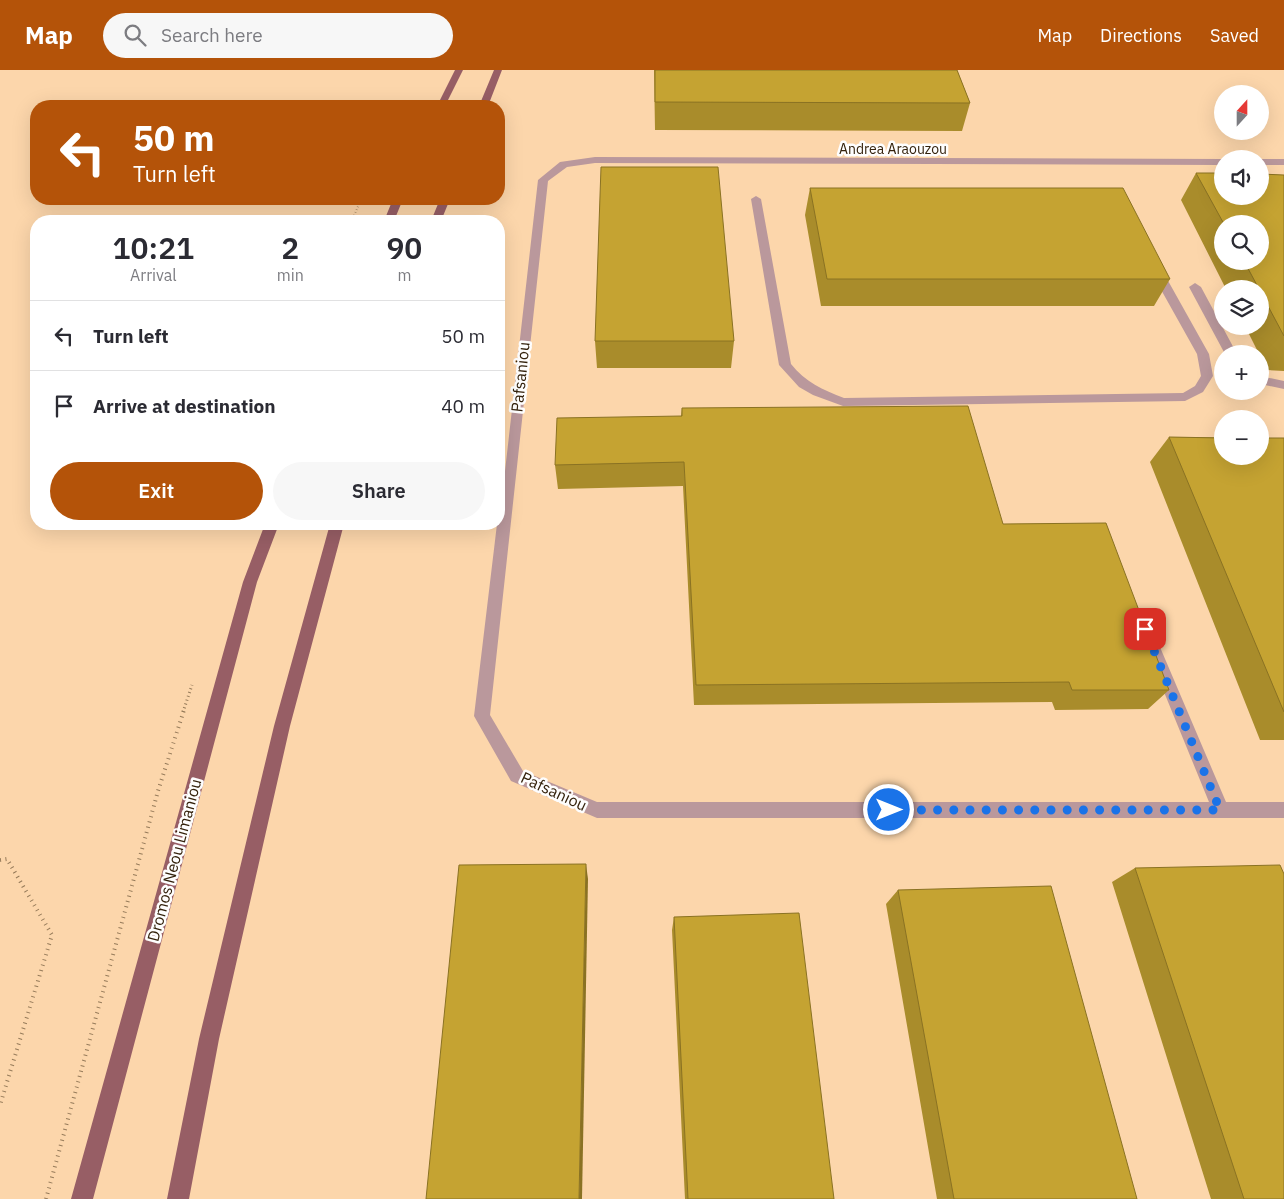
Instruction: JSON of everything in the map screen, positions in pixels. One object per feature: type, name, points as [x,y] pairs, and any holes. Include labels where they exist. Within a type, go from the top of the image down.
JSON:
[{"type":"main road","points":[[444,100],[459,70]]},
{"type":"main road","points":[[486,100],[498,70]]},
{"type":"main road","name":"Dromos Neou Limaniou","points":[[82,1199],[250,582],[270,530]]},
{"type":"main road","points":[[178,1199],[209,1039],[279,736],[335,530]]},
{"type":"street","name":"Andrea Araouzou","points":[[564,164],[595,160],[1214,162]]},
{"type":"street","points":[[1269,162],[1284,162]]},
{"type":"street","name":"Pafsaniou","points":[[505,514],[543,180],[564,164]]},
{"type":"street","points":[[756,200],[785,365],[798,382],[818,393],[843,402],[1185,397],[1200,389],[1207,376],[1203,354],[1150,260]]},
{"type":"street","points":[[1195,287],[1227,345]]},
{"type":"street","points":[[1269,382],[1284,385]]},
{"type":"street","name":"Pafsaniou","points":[[503,530],[482,716],[517,776],[597,810],[1284,810]]},
{"type":"street","points":[[1138,611],[1220,810]]},
{"type":"path","points":[[46,1199],[158,791],[195,677]]},
{"type":"path","points":[[0,860],[7,859],[52,935],[0,1105]]},
{"type":"building","points":[[655,70],[957,70],[970,103],[655,102]]},
{"type":"building","points":[[601,167],[718,167],[734,341],[595,341]]},
{"type":"building","points":[[1196,173],[1214,173],[1214,205],[1269,205],[1269,174],[1284,175],[1284,336],[1269,308],[1269,280],[1254,280],[1249,270],[1269,270],[1269,215],[1219,215]]},
{"type":"building","points":[[810,188],[1123,188],[1170,279],[827,279]]},
{"type":"building","points":[[968,406],[1003,524],[1106,523],[1169,690],[1072,690],[1069,682],[696,685],[684,462],[555,465],[557,418],[682,416],[682,408]]},
{"type":"building","points":[[1169,437],[1214,438],[1214,465],[1269,465],[1269,438],[1284,438],[1284,712]]},
{"type":"building","points":[[586,864],[579,1199],[426,1199],[459,865]]},
{"type":"building","points":[[1280,865],[1284,874],[1284,1199],[1244,1199],[1135,868]]},
{"type":"building","points":[[1051,886],[1137,1199],[954,1199],[898,890]]},
{"type":"building","points":[[799,913],[834,1199],[688,1199],[674,917]]},
{"type":"route","points":[[889,810],[1220,810],[1145,629]]}]
